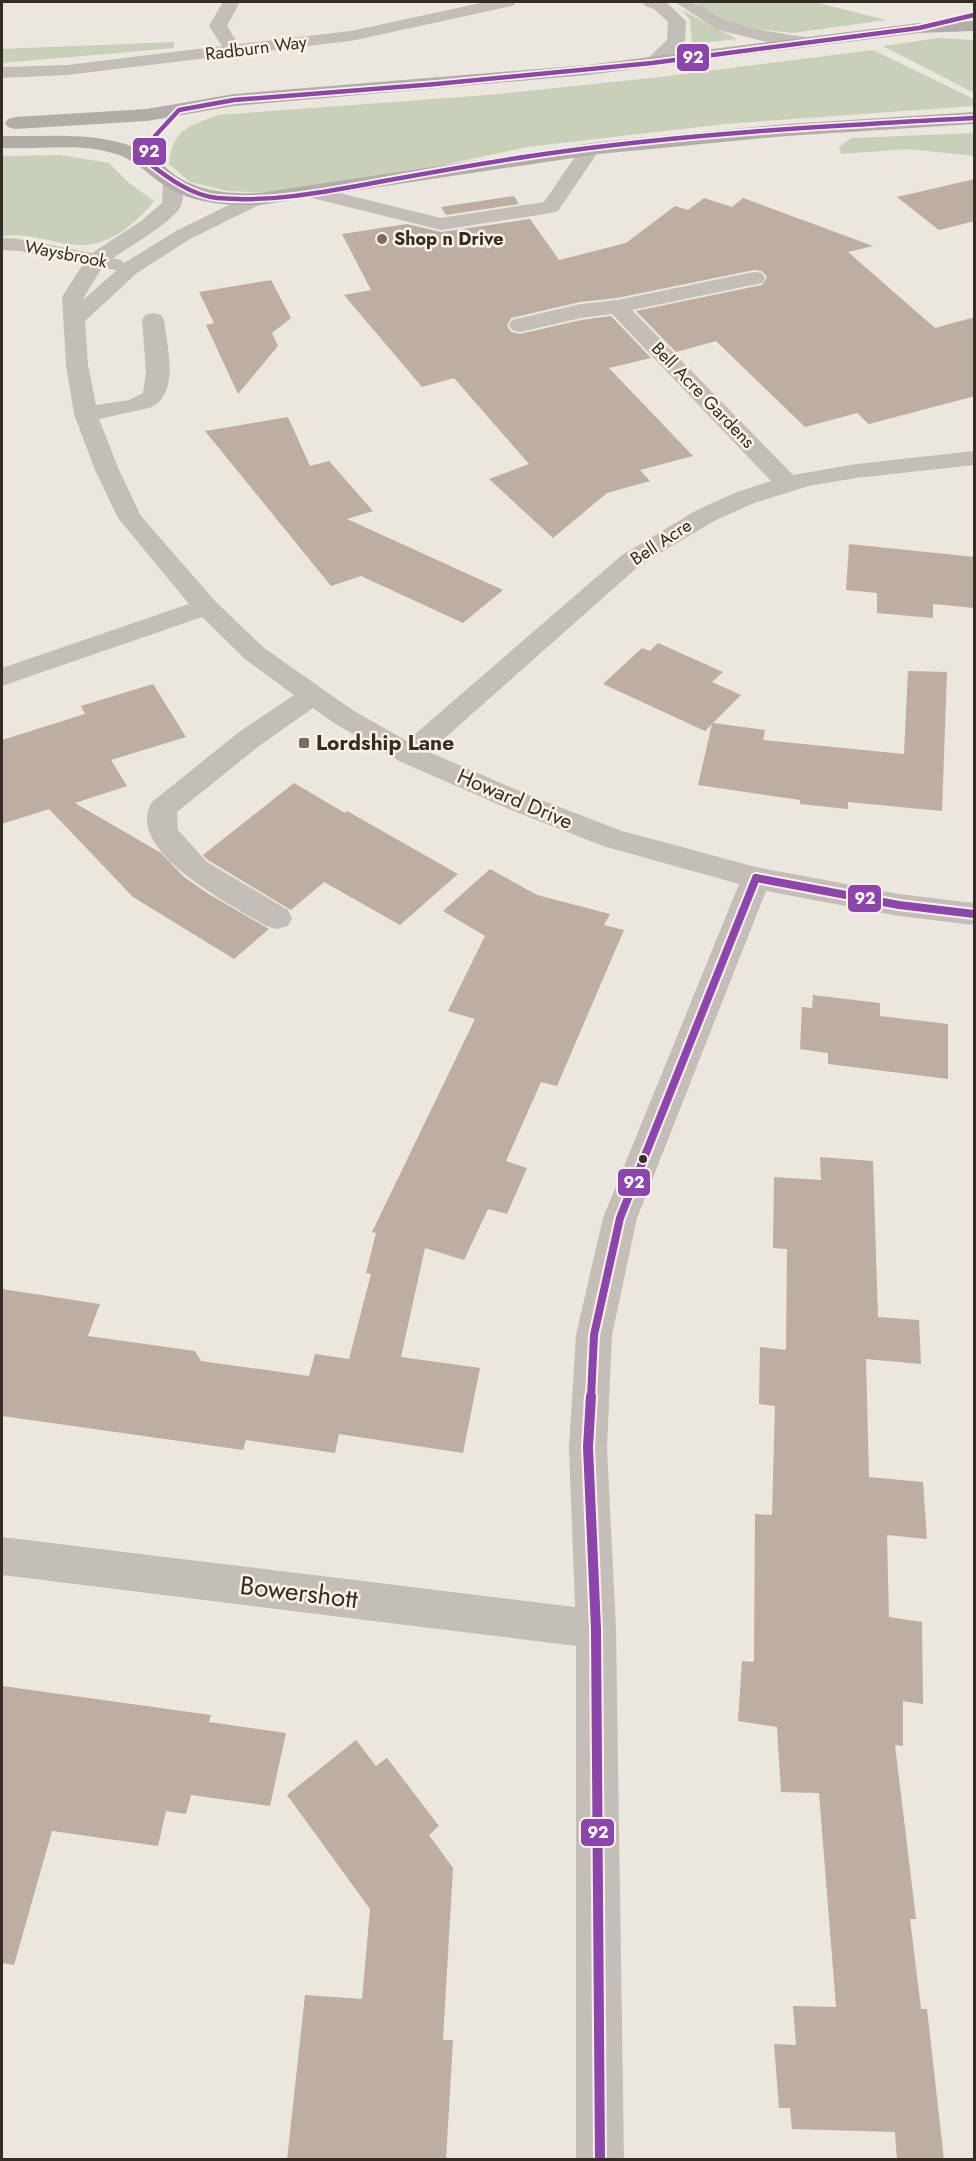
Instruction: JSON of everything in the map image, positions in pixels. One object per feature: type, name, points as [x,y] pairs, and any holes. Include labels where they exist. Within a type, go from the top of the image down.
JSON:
[{"type":"main road","points":[[919,28],[975,15]]},
{"type":"main road","points":[[2,126],[66,119],[147,115],[246,99],[436,84],[652,63],[919,28],[975,26]]},
{"type":"main road","points":[[146,161],[155,136],[179,110]]},
{"type":"main road","points":[[2,142],[104,145],[127,151],[146,161],[173,183],[214,198],[256,199],[590,149],[776,129],[975,118]]},
{"type":"street","points":[[231,2],[218,26],[233,50]]},
{"type":"street","name":"Radburn Way","points":[[2,73],[67,70],[351,36],[507,2]]},
{"type":"street","points":[[651,2],[660,5],[677,21],[676,41],[652,63]]},
{"type":"street","points":[[684,2],[722,25],[762,36],[805,42]]},
{"type":"street","points":[[312,192],[441,224],[452,223],[551,207],[590,149]]},
{"type":"street","name":"Howard Drive","points":[[173,183],[172,205],[148,225],[97,259],[73,297],[77,365],[86,414],[107,470],[130,518],[206,607],[255,654],[344,717],[409,754],[520,803],[613,840],[756,878],[899,905],[975,914]]},
{"type":"street","points":[[75,319],[130,269],[183,235],[256,199]]},
{"type":"street","name":"Waysbrook","points":[[2,244],[19,244],[97,259],[130,269]]},
{"type":"street","points":[[520,325],[754,278]]},
{"type":"street","name":"Bell Acre Gardens","points":[[617,307],[788,484]]},
{"type":"street","points":[[86,414],[143,404],[152,398],[157,388],[153,320]]},
{"type":"street","name":"Bell Acre","points":[[409,754],[631,560],[664,537],[726,505],[788,484],[849,473],[975,458]]},
{"type":"street","points":[[2,677],[206,607]]},
{"type":"street","points":[[277,918],[196,869],[163,833],[162,809],[249,740],[313,695]]},
{"type":"street","points":[[600,2160],[596,1629],[588,1447],[594,1335],[620,1218],[756,878]]},
{"type":"street","name":"Bowershott","points":[[2,1556],[596,1629]]},
{"type":"green space","points":[[694,2],[815,2],[886,20],[793,33],[757,29],[722,21]]},
{"type":"green space","points":[[682,10],[737,39],[692,44],[690,20]]},
{"type":"green space","points":[[939,38],[974,40],[974,93],[883,46]]},
{"type":"green space","points":[[174,42],[174,48],[2,63],[2,49]]},
{"type":"green space","points":[[873,50],[974,99],[974,106],[725,124],[527,147],[429,168],[270,193],[228,191],[190,182],[169,164],[174,143],[184,130],[218,115],[488,95],[660,77]]},
{"type":"green space","points":[[974,133],[974,156],[909,149],[841,154],[839,147],[851,138]]},
{"type":"green space","points":[[60,155],[109,163],[129,183],[154,201],[122,232],[91,245],[70,244],[33,237],[2,236],[2,156]]},
{"type":"building","points":[[975,179],[975,221],[939,230],[897,197]]},
{"type":"building","points":[[514,196],[519,204],[446,215],[441,207]]},
{"type":"building","points":[[704,198],[732,207],[743,198],[873,246],[848,252],[935,328],[975,317],[975,396],[869,424],[857,413],[805,427],[716,341],[676,352],[636,311],[762,285],[767,277],[762,271],[754,270],[617,298],[580,302],[511,318],[507,326],[511,332],[520,334],[581,320],[611,316],[651,358],[609,368],[693,456],[640,470],[650,481],[607,493],[553,538],[489,479],[529,464],[454,378],[422,387],[344,295],[371,290],[342,234],[407,224],[441,232],[530,219],[559,260],[626,243],[675,206],[688,210]]},
{"type":"building","points":[[271,280],[291,318],[272,333],[278,346],[238,394],[206,325],[214,323],[199,292]]},
{"type":"building","points":[[288,417],[310,466],[329,461],[373,511],[347,519],[503,590],[463,623],[361,576],[331,586],[205,431]]},
{"type":"building","points":[[849,544],[975,557],[975,608],[933,604],[933,618],[877,613],[877,593],[846,590]]},
{"type":"building","points":[[658,643],[723,672],[712,682],[741,695],[713,723],[765,730],[763,740],[904,754],[908,671],[947,672],[942,811],[848,802],[848,809],[800,804],[800,800],[698,785],[712,724],[705,731],[603,684],[642,648],[650,651]]},
{"type":"building","points":[[153,684],[186,737],[111,760],[127,786],[75,803],[161,853],[184,877],[269,929],[234,959],[133,897],[49,809],[2,824],[2,740],[85,714],[81,706]]},
{"type":"building","points":[[294,783],[458,874],[400,925],[324,882],[291,910],[203,855]]},
{"type":"building","points":[[490,869],[537,895],[610,914],[604,925],[624,930],[557,1086],[541,1082],[506,1161],[527,1168],[507,1214],[488,1209],[464,1260],[425,1248],[401,1357],[480,1368],[463,1453],[339,1434],[335,1453],[246,1440],[243,1450],[2,1416],[2,1289],[100,1304],[88,1336],[195,1351],[201,1361],[309,1376],[315,1354],[349,1359],[371,1274],[366,1273],[376,1233],[372,1232],[475,1019],[448,1011],[485,936],[443,911]]},
{"type":"building","points":[[813,995],[880,1003],[880,1016],[948,1024],[948,1079],[828,1064],[828,1053],[800,1049],[802,1007],[812,1008]]},
{"type":"building","points":[[820,1157],[873,1161],[878,1317],[919,1320],[921,1364],[866,1359],[869,1477],[923,1482],[927,1539],[887,1535],[889,1617],[922,1622],[923,1704],[903,1701],[903,1746],[895,1745],[916,1919],[910,1919],[921,2009],[927,2009],[944,2160],[897,2160],[895,2132],[792,2129],[790,2108],[779,2108],[774,2044],[796,2045],[793,2006],[836,2007],[819,1793],[781,1792],[777,1727],[738,1721],[742,1661],[754,1662],[755,1514],[772,1515],[775,1406],[759,1404],[760,1347],[786,1350],[787,1249],[773,1248],[774,1177],[821,1180]]},
{"type":"building","points":[[2,1686],[211,1715],[209,1722],[286,1733],[270,1806],[191,1795],[186,1814],[166,1811],[158,1846],[52,1831],[14,1965],[2,1963]]},
{"type":"building","points":[[356,1740],[376,1766],[387,1758],[439,1826],[429,1835],[453,1868],[443,2040],[453,2040],[446,2160],[287,2160],[305,1995],[362,1999],[370,1909],[287,1795]]},
{"type":"transit line","name":"92","points":[[974,15],[919,28],[652,63],[436,84],[234,100],[179,110],[155,136],[146,161],[179,185],[197,194],[217,198],[265,198],[336,190],[531,156],[641,142],[808,128],[974,118]]},
{"type":"transit line","name":"92","points":[[756,878],[899,905],[974,914]]},
{"type":"transit line","name":"92","points":[[600,2160],[596,1629],[588,1447],[594,1335],[620,1218],[756,878]]},
{"type":"place","name":"Shop n Drive","points":[[382,239]]},
{"type":"place","name":"Lordship Lane","points":[[304,743]]}]
